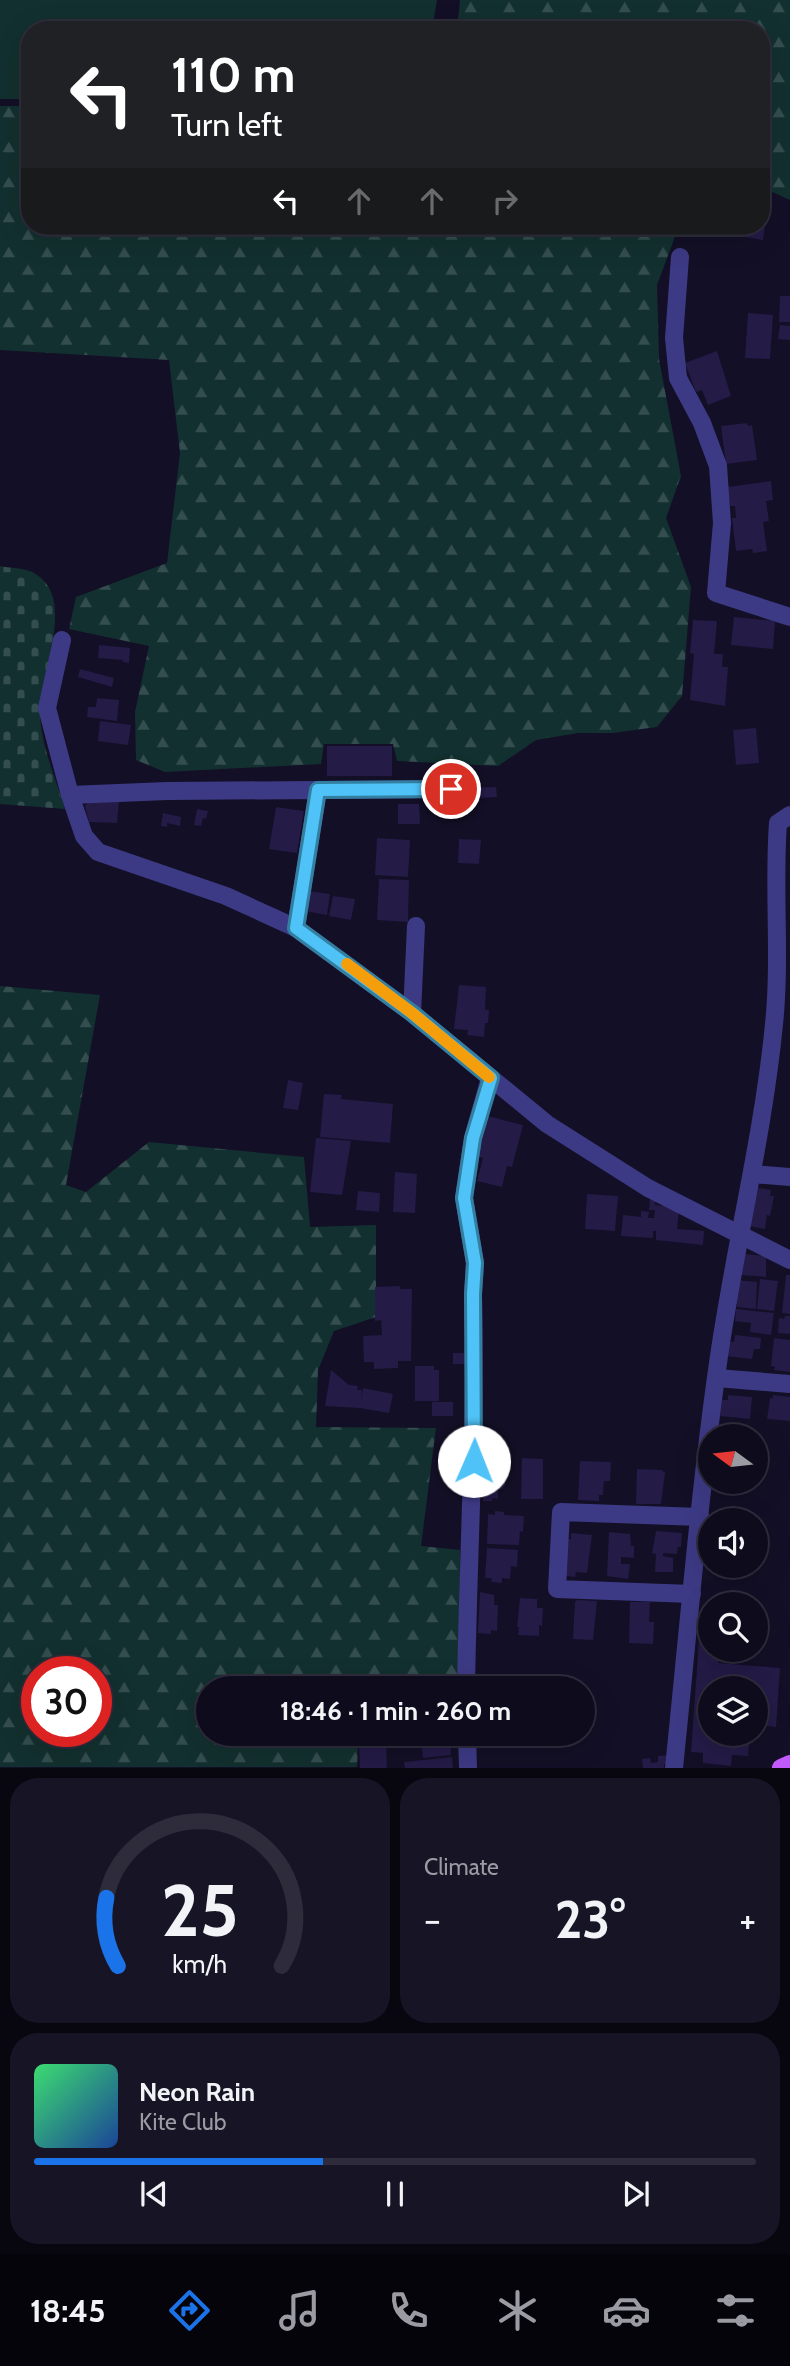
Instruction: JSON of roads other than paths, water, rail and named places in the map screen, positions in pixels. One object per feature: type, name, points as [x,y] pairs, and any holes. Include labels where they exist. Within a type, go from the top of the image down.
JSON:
[{"type":"main road","points":[[781,1768],[790,1764]]},
{"type":"street","points":[[680,257],[674,338],[678,377],[702,423],[718,466],[722,523],[716,593],[790,617]]},
{"type":"street","points":[[61,640],[47,708],[84,836],[99,852],[226,896],[296,928],[412,1013],[547,1124],[648,1188],[790,1260]]},
{"type":"street","points":[[70,795],[167,791],[451,789]]},
{"type":"street","points":[[296,928],[318,790]]},
{"type":"street","points":[[701,1508],[717,1378],[775,1023],[778,931],[775,867],[778,823],[790,815]]},
{"type":"street","points":[[412,1013],[416,926]]},
{"type":"street","points":[[466,1676],[468,1563],[473,1485],[475,1263],[464,1198],[473,1138],[491,1078]]},
{"type":"street","points":[[752,1174],[790,1177]]},
{"type":"street","points":[[717,1378],[790,1384]]},
{"type":"street","points":[[692,1594],[557,1589],[561,1512],[698,1517]]},
{"type":"street","points":[[674,1768],[698,1536]]},
{"type":"street","points":[[467,1746],[468,1768]]}]
